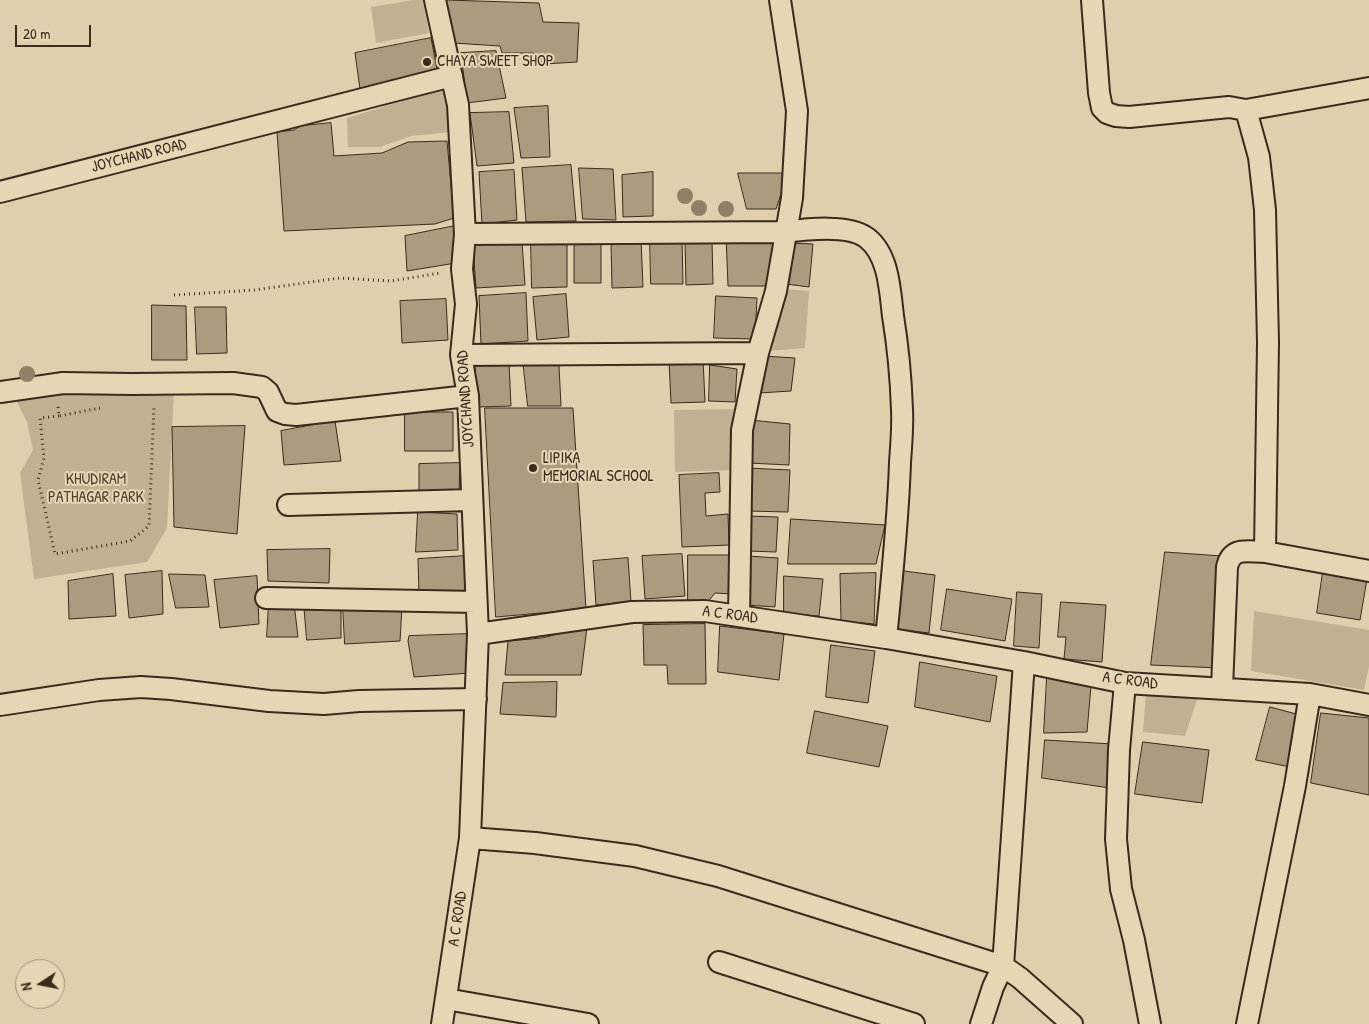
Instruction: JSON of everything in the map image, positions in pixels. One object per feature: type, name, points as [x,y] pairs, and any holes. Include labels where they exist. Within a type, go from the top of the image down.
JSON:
[{"type":"street","name":"JOYCHAND ROAD","points":[[435,0],[458,104],[466,234],[462,269],[466,304],[460,355],[468,396],[478,634]]},
{"type":"street","points":[[739,616],[742,430],[758,353],[776,291],[792,198],[797,111],[780,0]]},
{"type":"street","points":[[1092,0],[1099,93],[1102,108],[1107,114],[1129,117],[1229,107],[1246,110],[1369,88]]},
{"type":"street","name":"JOYCHAND ROAD","points":[[0,192],[452,76]]},
{"type":"street","points":[[1246,110],[1259,157],[1266,210],[1268,342],[1265,552]]},
{"type":"street","points":[[466,234],[785,232],[808,229],[856,232],[867,238],[879,252],[889,280],[897,343],[902,411],[899,496],[886,638]]},
{"type":"street","points":[[460,355],[758,353]]},
{"type":"street","points":[[0,392],[63,383],[233,383],[262,387],[268,392],[278,411],[285,414],[468,396]]},
{"type":"street","points":[[288,505],[471,500]]},
{"type":"street","points":[[1222,688],[1227,567],[1230,557],[1235,553],[1265,552],[1369,572]]},
{"type":"street","points":[[266,598],[476,602]]},
{"type":"street","name":"A C ROAD","points":[[442,1024],[470,838],[478,634],[632,612],[705,611],[886,638],[1024,662],[1125,683],[1310,694],[1369,705]]},
{"type":"street","points":[[981,1024],[993,987],[1003,966],[1024,662]]},
{"type":"street","points":[[1125,683],[1119,750],[1116,839],[1121,889],[1134,940],[1150,1024]]},
{"type":"street","points":[[0,705],[99,690],[141,687],[171,689],[269,702],[324,704],[359,701],[476,699]]},
{"type":"street","points":[[1247,1024],[1295,786],[1310,694]]},
{"type":"street","points":[[470,838],[535,843],[635,856],[718,876],[1003,966],[1020,978],[1072,1024]]},
{"type":"street","points":[[719,962],[914,1024]]},
{"type":"street","points":[[446,999],[588,1024]]},
{"type":"path","points":[[174,295],[254,290],[340,278],[391,281],[462,269]]},
{"type":"path","points":[[59,416],[57,399],[63,383]]},
{"type":"path","points":[[106,407],[40,418],[44,458],[38,480],[55,554],[130,541],[149,526],[154,402]]},
{"type":"green space","points":[[423,0],[429,33],[376,43],[371,7]]},
{"type":"green space","points":[[442,89],[450,106],[451,132],[411,136],[380,147],[348,147],[347,118]]},
{"type":"green space","points":[[783,289],[809,291],[805,348],[767,351]]},
{"type":"green space","name":"KHUDIRAM PATHAGAR PARK","points":[[49,392],[174,392],[167,528],[147,562],[34,579],[20,473],[33,450],[27,422],[15,398]]},
{"type":"green space","points":[[736,409],[733,470],[675,472],[674,410]]},
{"type":"green space","points":[[1254,611],[1369,630],[1369,666],[1364,690],[1251,671]]},
{"type":"green space","points":[[1146,693],[1198,697],[1185,736],[1143,732]]},
{"type":"building","points":[[447,0],[539,3],[543,22],[579,23],[577,62],[544,64],[533,53],[502,53],[500,46],[453,43],[447,23]]},
{"type":"building","points":[[431,38],[437,69],[360,89],[355,53]]},
{"type":"building","points":[[496,51],[506,98],[467,103],[461,53]]},
{"type":"building","points":[[548,106],[550,157],[521,158],[514,108]]},
{"type":"building","points":[[509,112],[514,163],[477,166],[470,113]]},
{"type":"building","points":[[331,123],[334,156],[382,153],[408,142],[447,141],[454,218],[435,224],[284,231],[277,132],[294,130],[300,126]]},
{"type":"building","points":[[571,165],[576,221],[526,222],[522,168]]},
{"type":"building","points":[[579,168],[613,169],[616,220],[583,219]]},
{"type":"building","points":[[514,170],[517,220],[482,224],[479,172]]},
{"type":"building","points":[[653,172],[653,216],[623,217],[622,175]]},
{"type":"building","points":[[738,173],[788,173],[776,209],[747,209]]},
{"type":"building","points":[[455,226],[456,263],[407,271],[405,236]]},
{"type":"building","points":[[775,232],[767,286],[728,286],[726,235]]},
{"type":"building","points":[[601,238],[601,283],[574,283],[574,239]]},
{"type":"building","points":[[650,238],[682,238],[683,284],[651,284]]},
{"type":"building","points":[[641,239],[643,287],[612,288],[611,240]]},
{"type":"building","points":[[712,240],[713,284],[686,285],[685,241]]},
{"type":"building","points":[[531,241],[567,241],[567,287],[532,288]]},
{"type":"building","points":[[522,242],[525,285],[476,288],[473,246]]},
{"type":"building","points":[[790,243],[813,244],[809,287],[786,284]]},
{"type":"building","points":[[526,293],[528,341],[481,344],[479,296]]},
{"type":"building","points":[[566,294],[569,337],[537,340],[533,297]]},
{"type":"building","points":[[716,296],[757,298],[755,339],[714,338]]},
{"type":"building","points":[[446,299],[448,340],[402,343],[400,301]]},
{"type":"building","points":[[152,305],[186,306],[187,360],[152,360]]},
{"type":"building","points":[[195,307],[226,307],[227,353],[197,354]]},
{"type":"building","points":[[762,356],[795,358],[791,391],[759,393]]},
{"type":"building","points":[[703,359],[705,402],[671,403],[669,360]]},
{"type":"building","points":[[523,360],[559,366],[561,406],[528,406]]},
{"type":"building","points":[[509,363],[511,406],[477,407],[475,364]]},
{"type":"building","points":[[710,365],[737,369],[735,402],[709,401]]},
{"type":"building","name":"LIPIKA MEMORIAL SCHOOL","points":[[485,408],[573,408],[586,609],[496,617]]},
{"type":"building","points":[[405,412],[453,412],[453,451],[405,451]]},
{"type":"building","points":[[750,420],[790,424],[789,465],[748,463]]},
{"type":"building","points":[[335,421],[341,461],[284,465],[281,431]]},
{"type":"building","points":[[245,426],[237,534],[174,527],[172,427]]},
{"type":"building","points":[[460,463],[459,493],[419,493],[419,464]]},
{"type":"building","points":[[747,468],[790,470],[788,512],[748,511]]},
{"type":"building","points":[[719,473],[720,492],[705,493],[706,516],[728,514],[729,545],[682,547],[679,475]]},
{"type":"building","points":[[418,512],[457,514],[458,550],[416,552]]},
{"type":"building","points":[[747,516],[778,517],[776,552],[748,551]]},
{"type":"building","points":[[791,519],[885,525],[876,564],[788,564]]},
{"type":"building","points":[[330,549],[329,583],[268,581],[267,550]]},
{"type":"building","points":[[1165,552],[1222,556],[1219,668],[1151,665]]},
{"type":"building","points":[[682,554],[685,596],[645,599],[642,556]]},
{"type":"building","points":[[688,555],[732,555],[732,594],[715,593],[707,603],[688,603]]},
{"type":"building","points":[[466,556],[467,591],[419,594],[418,559]]},
{"type":"building","points":[[747,556],[778,558],[775,607],[747,605]]},
{"type":"building","points":[[628,558],[631,602],[596,605],[593,561]]},
{"type":"building","points":[[162,571],[163,614],[129,618],[125,575]]},
{"type":"building","points":[[904,571],[935,575],[929,633],[897,629]]},
{"type":"building","points":[[1323,572],[1367,579],[1360,620],[1317,613]]},
{"type":"building","points":[[876,573],[874,624],[841,621],[840,574]]},
{"type":"building","points":[[113,574],[116,616],[69,619],[68,581]]},
{"type":"building","points":[[169,574],[205,575],[209,607],[176,608]]},
{"type":"building","points":[[257,576],[259,624],[220,628],[214,580]]},
{"type":"building","points":[[784,576],[823,579],[819,616],[784,614]]},
{"type":"building","points":[[947,589],[1012,599],[1005,641],[941,630]]},
{"type":"building","points":[[1017,592],[1042,594],[1039,648],[1014,646]]},
{"type":"building","points":[[1061,602],[1106,605],[1102,662],[1064,659],[1066,637],[1058,637]]},
{"type":"building","points":[[269,603],[294,603],[298,637],[267,637]]},
{"type":"building","points":[[304,603],[341,603],[341,638],[307,640]]},
{"type":"building","points":[[343,606],[402,606],[400,641],[345,644]]},
{"type":"building","points":[[705,624],[706,684],[668,684],[667,665],[644,665],[643,625]]},
{"type":"building","points":[[720,626],[784,634],[779,680],[718,672]]},
{"type":"building","points":[[587,627],[581,675],[505,675],[508,641],[542,638]]},
{"type":"building","points":[[468,634],[470,673],[414,677],[408,641],[409,636]]},
{"type":"building","points":[[831,645],[875,651],[868,703],[826,697]]},
{"type":"building","points":[[920,662],[997,676],[990,722],[915,707]]},
{"type":"building","points":[[1047,677],[1091,686],[1087,732],[1044,733]]},
{"type":"building","points":[[557,682],[556,717],[500,714],[503,683]]},
{"type":"building","points":[[1270,707],[1300,715],[1290,767],[1256,760]]},
{"type":"building","points":[[815,711],[888,726],[879,767],[807,753]]},
{"type":"building","points":[[1321,713],[1369,718],[1369,795],[1311,783]]},
{"type":"building","points":[[1045,740],[1113,744],[1110,788],[1042,778]]},
{"type":"building","points":[[1143,742],[1209,750],[1202,803],[1135,794]]},
{"type":"place","name":"CHAYA SWEET SHOP","points":[[427,62]]},
{"type":"place","name":"LIPIKA MEMORIAL SCHOOL","points":[[533,468]]}]
